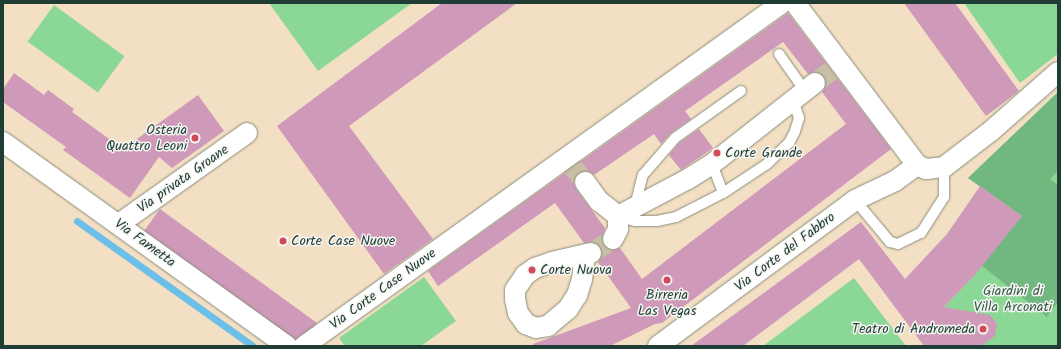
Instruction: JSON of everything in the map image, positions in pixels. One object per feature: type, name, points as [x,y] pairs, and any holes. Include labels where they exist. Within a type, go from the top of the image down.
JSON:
[{"type":"street","name":"Via Corte Case Nuove","points":[[304,346],[443,245],[567,160],[782,3]]},
{"type":"street","points":[[795,3],[838,66],[917,165],[926,169],[944,167],[991,131],[1058,72]]},
{"type":"street","points":[[618,216],[688,179],[712,164],[804,91]]},
{"type":"street","name":"Via privata Groane","points":[[119,224],[247,133]]},
{"type":"street","name":"Via Fametta","points":[[3,142],[287,346]]},
{"type":"street","name":"Via Corte del Fabbro","points":[[658,346],[855,200],[895,181],[917,165]]},
{"type":"street","points":[[585,182],[599,201],[618,216]]},
{"type":"street","points":[[613,239],[618,229],[618,216]]},
{"type":"lane","points":[[618,216],[635,220],[676,217],[723,194],[767,164],[789,143],[799,118],[804,91],[779,54]]},
{"type":"lane","points":[[635,206],[643,175],[675,138],[741,91]]},
{"type":"lane","points":[[712,164],[723,194]]},
{"type":"lane","points":[[855,200],[890,242],[898,244],[921,233],[944,197],[944,167]]},
{"type":"green space","points":[[269,3],[412,3],[318,71]]},
{"type":"green space","points":[[964,3],[1058,3],[1058,54],[1020,83]]},
{"type":"green space","points":[[54,5],[124,56],[98,93],[28,41]]},
{"type":"green space","name":"Giardini di Villa Arconati","points":[[1058,92],[1058,346],[957,346],[934,318],[974,275],[1022,216],[968,178]]},
{"type":"green space","name":"Giardini di Villa Arconati","points":[[1058,92],[1058,171],[1050,179],[1058,185],[1058,302],[1047,317],[981,265],[1022,216],[968,178]]},
{"type":"green space","points":[[424,277],[456,321],[421,346],[345,346],[339,338]]},
{"type":"green space","points":[[854,278],[906,346],[763,346]]},
{"type":"building","points":[[442,3],[517,3],[349,126],[433,239],[384,274],[277,126]]},
{"type":"building","points":[[904,3],[955,3],[1019,91],[986,116]]},
{"type":"building","points":[[788,13],[891,149],[662,323],[655,324],[610,346],[533,346],[533,344],[631,308],[598,262],[602,256],[600,245],[594,242],[584,243],[555,203],[438,286],[428,271]],"holes":[[[783,42],[808,74],[819,72],[824,76],[826,87],[822,92],[846,124],[642,279],[620,248],[613,250],[604,246],[602,239],[605,228],[576,189],[574,183],[575,177],[579,173],[584,171],[590,172],[594,175],[654,134],[661,144],[671,133],[691,119],[685,111]]]},
{"type":"building","points":[[14,73],[44,95],[48,90],[74,109],[72,112],[123,149],[198,95],[224,131],[172,168],[159,157],[130,198],[63,150],[66,147],[3,102],[3,89]]},
{"type":"building","points":[[699,129],[713,148],[681,170],[669,155],[679,143]]},
{"type":"building","points":[[980,186],[1022,216],[974,276],[944,307],[990,315],[997,324],[995,336],[981,346],[924,346],[859,259],[743,346],[691,346],[861,222],[905,279],[947,234]]},
{"type":"building","points":[[160,209],[317,323],[301,345],[144,231]]},
{"type":"waterway","points":[[77,221],[253,346]]},
{"type":"tunnel","points":[[815,83],[835,68]]},
{"type":"tunnel","points":[[569,162],[585,182]]},
{"type":"tunnel","points":[[591,253],[613,239]]},
{"type":"place","name":"Osteria Quattro Leoni","points":[[195,138]]},
{"type":"place","name":"Corte Grande","points":[[717,153]]},
{"type":"place","name":"Corte Case Nuove","points":[[283,241]]},
{"type":"place","name":"Corte Nuova","points":[[532,270]]},
{"type":"place","name":"Birreria Las Vegas","points":[[667,280]]},
{"type":"place","name":"Teatro di Andromeda","points":[[983,329]]}]
